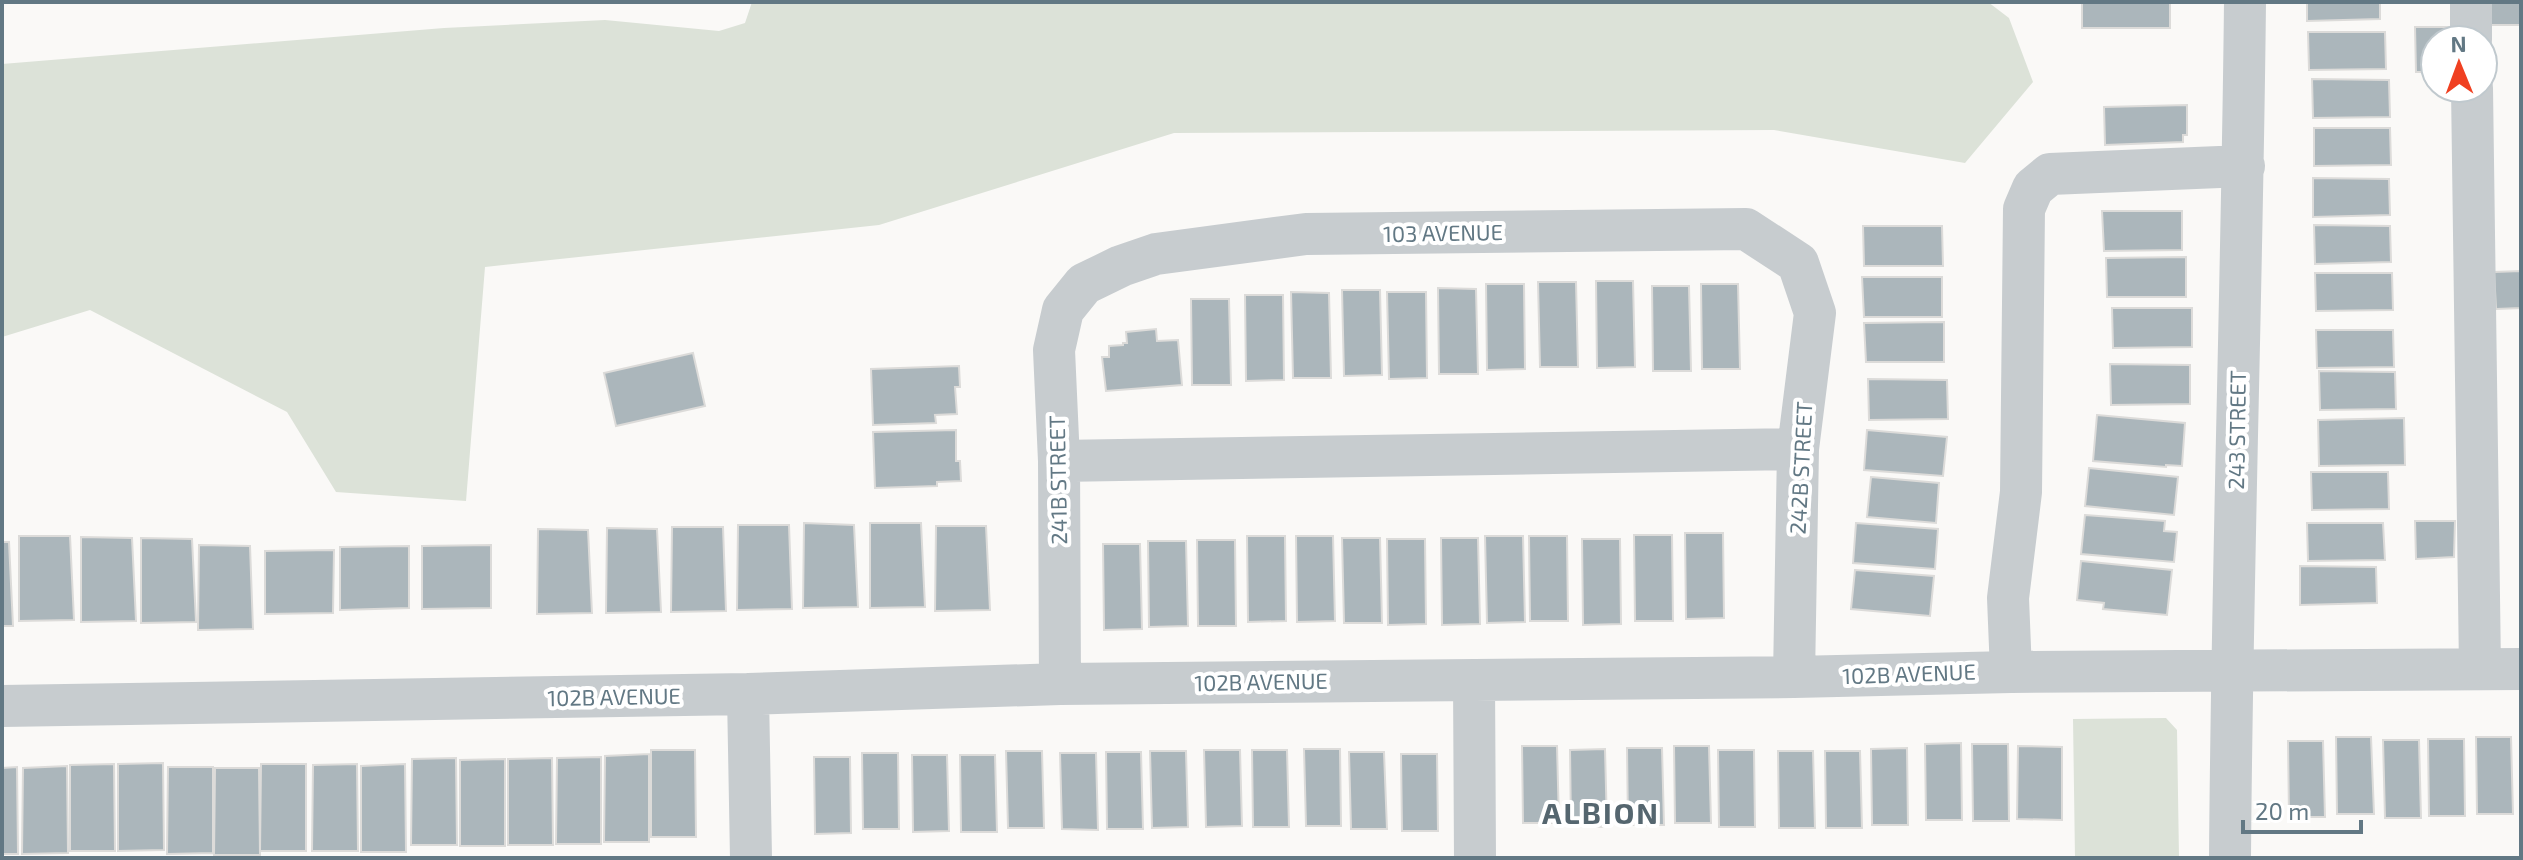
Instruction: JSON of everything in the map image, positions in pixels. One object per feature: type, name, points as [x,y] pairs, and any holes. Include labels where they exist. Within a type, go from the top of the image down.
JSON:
[{"type":"street","name":"243 STREET","points":[[2230,858],[2245,2]]},
{"type":"street","points":[[2471,2],[2471,24]]},
{"type":"street","points":[[2472,104],[2480,669]]},
{"type":"street","points":[[2011,672],[2008,598],[2021,492],[2024,209],[2033,188],[2050,174],[2244,166]]},
{"type":"street","name":"103 AVENUE","points":[[1084,284],[1156,254],[1306,234],[1746,229],[1798,263]]},
{"type":"street","name":"242B STREET","points":[[1794,677],[1798,449],[1815,313],[1798,263]]},
{"type":"street","name":"241B STREET","points":[[1060,684],[1059,461],[1054,350],[1063,310],[1084,284]]},
{"type":"street","points":[[1059,461],[1798,449]]},
{"type":"street","name":"102B AVENUE","points":[[2,706],[748,694],[1060,684],[2521,669]]},
{"type":"street","points":[[1474,680],[1475,858]]},
{"type":"street","points":[[748,694],[751,858]]},
{"type":"shaded area","points":[[752,2],[1988,2],[2009,18],[2033,82],[1965,163],[1774,130],[1174,133],[879,225],[485,267],[466,501],[336,492],[287,412],[90,310],[2,337],[2,64],[444,28],[605,20],[719,31],[745,23]]},
{"type":"shaded area","points":[[2166,718],[2177,730],[2179,858],[2075,858],[2073,719]]},
{"type":"building","points":[[2082,2],[2170,2],[2170,28],[2082,28]]},
{"type":"building","points":[[2307,2],[2380,2],[2380,19],[2307,21]]},
{"type":"building","points":[[2487,2],[2521,2],[2521,25],[2488,24]]},
{"type":"building","points":[[2415,27],[2419,27],[2419,72],[2416,72]]},
{"type":"building","points":[[2308,32],[2385,32],[2386,69],[2309,70]]},
{"type":"building","points":[[2312,79],[2389,80],[2390,117],[2313,118]]},
{"type":"building","points":[[2187,105],[2187,135],[2183,135],[2183,142],[2105,145],[2104,107]]},
{"type":"building","points":[[2314,128],[2390,128],[2391,165],[2314,166]]},
{"type":"building","points":[[2313,178],[2389,179],[2390,215],[2313,217]]},
{"type":"building","points":[[2102,211],[2182,211],[2182,250],[2104,251]]},
{"type":"building","points":[[2314,225],[2390,226],[2391,262],[2315,264]]},
{"type":"building","points":[[1863,226],[1942,226],[1943,266],[1864,266]]},
{"type":"building","points":[[2186,257],[2186,297],[2107,297],[2106,258]]},
{"type":"building","points":[[2521,271],[2521,308],[2496,309],[2494,272]]},
{"type":"building","points":[[2315,273],[2392,273],[2393,310],[2316,311]]},
{"type":"building","points":[[1862,277],[1942,277],[1942,317],[1864,317]]},
{"type":"building","points":[[1596,281],[1633,281],[1635,367],[1597,368]]},
{"type":"building","points":[[1538,282],[1576,282],[1578,367],[1540,367]]},
{"type":"building","points":[[1486,284],[1524,284],[1525,369],[1487,370]]},
{"type":"building","points":[[1701,284],[1738,284],[1740,369],[1702,369]]},
{"type":"building","points":[[1652,286],[1689,286],[1691,371],[1653,371]]},
{"type":"building","points":[[1438,288],[1476,289],[1478,374],[1439,374]]},
{"type":"building","points":[[1342,290],[1380,290],[1382,375],[1344,376]]},
{"type":"building","points":[[1291,292],[1329,293],[1331,378],[1293,378]]},
{"type":"building","points":[[1387,292],[1426,292],[1427,378],[1389,379]]},
{"type":"building","points":[[1245,295],[1283,295],[1284,380],[1246,381]]},
{"type":"building","points":[[1191,299],[1229,299],[1231,385],[1192,385]]},
{"type":"building","points":[[2112,308],[2192,308],[2192,347],[2113,348]]},
{"type":"building","points":[[1944,322],[1944,362],[1866,362],[1864,323]]},
{"type":"building","points":[[1156,329],[1157,341],[1178,340],[1182,385],[1106,391],[1102,357],[1109,357],[1109,346],[1127,343],[1126,332]]},
{"type":"building","points":[[2316,330],[2393,330],[2394,367],[2317,368]]},
{"type":"building","points":[[693,353],[705,406],[616,426],[604,373]]},
{"type":"building","points":[[2110,364],[2190,365],[2190,404],[2111,405]]},
{"type":"building","points":[[959,366],[960,387],[955,387],[957,414],[935,415],[936,423],[873,425],[871,369]]},
{"type":"building","points":[[2319,371],[2395,372],[2396,409],[2320,410]]},
{"type":"building","points":[[1868,379],[1947,380],[1948,419],[1869,420]]},
{"type":"building","points":[[2097,415],[2185,423],[2182,466],[2093,461]]},
{"type":"building","points":[[2404,418],[2405,465],[2319,466],[2318,420]]},
{"type":"building","points":[[956,430],[956,461],[960,461],[961,481],[937,482],[937,486],[875,488],[873,432]]},
{"type":"building","points":[[1867,430],[1947,437],[1943,476],[1864,470]]},
{"type":"building","points":[[2089,468],[2178,477],[2174,515],[2085,506]]},
{"type":"building","points":[[2311,472],[2388,472],[2389,509],[2312,510]]},
{"type":"building","points":[[1871,477],[1939,483],[1936,523],[1867,517]]},
{"type":"building","points":[[2085,515],[2165,521],[2164,531],[2177,532],[2174,562],[2081,554]]},
{"type":"building","points":[[2415,521],[2455,521],[2454,557],[2416,559]]},
{"type":"building","points":[[804,523],[854,525],[858,607],[803,608]]},
{"type":"building","points":[[870,523],[921,523],[925,607],[870,608]]},
{"type":"building","points":[[1856,523],[1938,529],[1935,569],[1853,563]]},
{"type":"building","points":[[2307,523],[2383,523],[2385,560],[2308,561]]},
{"type":"building","points":[[738,525],[789,525],[792,609],[737,610]]},
{"type":"building","points":[[936,526],[986,526],[990,610],[935,611]]},
{"type":"building","points":[[672,527],[723,527],[726,611],[671,612]]},
{"type":"building","points":[[607,528],[657,529],[661,612],[606,613]]},
{"type":"building","points":[[538,529],[588,530],[592,613],[537,614]]},
{"type":"building","points":[[1685,533],[1723,533],[1724,618],[1686,619]]},
{"type":"building","points":[[1634,535],[1672,535],[1673,621],[1635,621]]},
{"type":"building","points":[[19,536],[70,536],[74,620],[19,621]]},
{"type":"building","points":[[1247,536],[1285,536],[1286,621],[1248,622]]},
{"type":"building","points":[[1296,536],[1333,536],[1335,621],[1297,622]]},
{"type":"building","points":[[1485,536],[1523,536],[1525,622],[1487,623]]},
{"type":"building","points":[[1529,536],[1567,536],[1568,621],[1530,621]]},
{"type":"building","points":[[81,537],[132,538],[136,621],[81,622]]},
{"type":"building","points":[[141,538],[192,539],[196,622],[141,623]]},
{"type":"building","points":[[1342,538],[1380,538],[1382,623],[1344,623]]},
{"type":"building","points":[[1441,538],[1478,538],[1480,624],[1442,625]]},
{"type":"building","points":[[1387,539],[1425,539],[1426,624],[1388,625]]},
{"type":"building","points":[[1582,539],[1620,539],[1621,624],[1583,625]]},
{"type":"building","points":[[1197,540],[1235,540],[1236,626],[1198,626]]},
{"type":"building","points":[[1148,541],[1186,541],[1188,626],[1149,627]]},
{"type":"building","points":[[2,542],[9,542],[13,626],[2,626]]},
{"type":"building","points":[[1103,544],[1140,544],[1142,629],[1104,630]]},
{"type":"building","points":[[199,545],[250,546],[253,629],[198,630]]},
{"type":"building","points":[[491,545],[491,608],[422,609],[422,546]]},
{"type":"building","points":[[409,546],[409,608],[340,610],[340,547]]},
{"type":"building","points":[[334,550],[333,613],[265,614],[265,551]]},
{"type":"building","points":[[2081,561],[2172,570],[2167,615],[2103,609],[2104,603],[2077,600]]},
{"type":"building","points":[[2300,566],[2376,567],[2377,603],[2300,605]]},
{"type":"building","points":[[1855,570],[1934,576],[1930,616],[1851,609]]},
{"type":"building","points":[[2336,737],[2371,737],[2374,814],[2337,814]]},
{"type":"building","points":[[2476,737],[2511,737],[2513,814],[2477,814]]},
{"type":"building","points":[[2428,739],[2464,739],[2465,816],[2429,816]]},
{"type":"building","points":[[2383,740],[2419,740],[2421,818],[2385,818]]},
{"type":"building","points":[[2288,741],[2323,741],[2325,817],[2289,817]]},
{"type":"building","points":[[1961,743],[1962,820],[1926,820],[1925,744]]},
{"type":"building","points":[[1972,744],[2008,744],[2009,821],[1973,821]]},
{"type":"building","points":[[1522,746],[1557,746],[1559,823],[1523,823]]},
{"type":"building","points":[[1674,746],[1709,746],[1711,823],[1675,823]]},
{"type":"building","points":[[2018,746],[2062,747],[2062,820],[2017,819]]},
{"type":"building","points":[[1627,748],[1662,748],[1664,825],[1628,825]]},
{"type":"building","points":[[1907,748],[1908,825],[1872,825],[1871,749]]},
{"type":"building","points":[[1304,749],[1340,749],[1341,826],[1306,826]]},
{"type":"building","points":[[1605,749],[1607,827],[1571,826],[1570,750]]},
{"type":"building","points":[[651,750],[695,750],[696,837],[651,837]]},
{"type":"building","points":[[1204,750],[1240,750],[1242,826],[1206,827]]},
{"type":"building","points":[[1252,750],[1287,750],[1289,827],[1253,827]]},
{"type":"building","points":[[1718,750],[1754,750],[1755,827],[1719,827]]},
{"type":"building","points":[[1006,751],[1042,751],[1044,828],[1008,828]]},
{"type":"building","points":[[1150,751],[1186,751],[1188,827],[1152,828]]},
{"type":"building","points":[[1778,751],[1813,751],[1815,828],[1779,828]]},
{"type":"building","points":[[1825,751],[1860,751],[1862,828],[1826,828]]},
{"type":"building","points":[[1106,752],[1141,752],[1143,829],[1107,829]]},
{"type":"building","points":[[1349,752],[1384,752],[1387,829],[1351,829]]},
{"type":"building","points":[[862,753],[898,753],[899,829],[863,829]]},
{"type":"building","points":[[1060,753],[1096,753],[1098,830],[1062,829]]},
{"type":"building","points":[[649,754],[649,842],[604,842],[605,756]]},
{"type":"building","points":[[1401,754],[1437,754],[1438,831],[1402,831]]},
{"type":"building","points":[[912,755],[947,755],[949,831],[913,832]]},
{"type":"building","points":[[960,755],[995,755],[997,832],[961,832]]},
{"type":"building","points":[[601,757],[601,844],[556,844],[557,758]]},
{"type":"building","points":[[814,757],[850,757],[851,833],[815,834]]},
{"type":"building","points":[[456,758],[457,845],[411,845],[412,759]]},
{"type":"building","points":[[552,758],[553,845],[508,845],[508,759]]},
{"type":"building","points":[[505,759],[505,846],[460,846],[460,760]]},
{"type":"building","points":[[163,763],[164,850],[118,851],[118,764]]},
{"type":"building","points":[[114,764],[115,851],[70,851],[70,765]]},
{"type":"building","points":[[261,764],[306,764],[306,851],[260,851]]},
{"type":"building","points":[[357,764],[358,851],[312,851],[313,765]]},
{"type":"building","points":[[405,764],[406,852],[361,852],[361,766]]},
{"type":"building","points":[[67,766],[68,853],[22,854],[23,768]]},
{"type":"building","points":[[17,767],[18,854],[2,854],[2,768]]},
{"type":"building","points":[[168,767],[213,767],[213,853],[167,854]]},
{"type":"building","points":[[215,768],[259,768],[260,855],[214,855]]},
{"type":"district","name":"ALBION","points":[[1601,814]]}]
